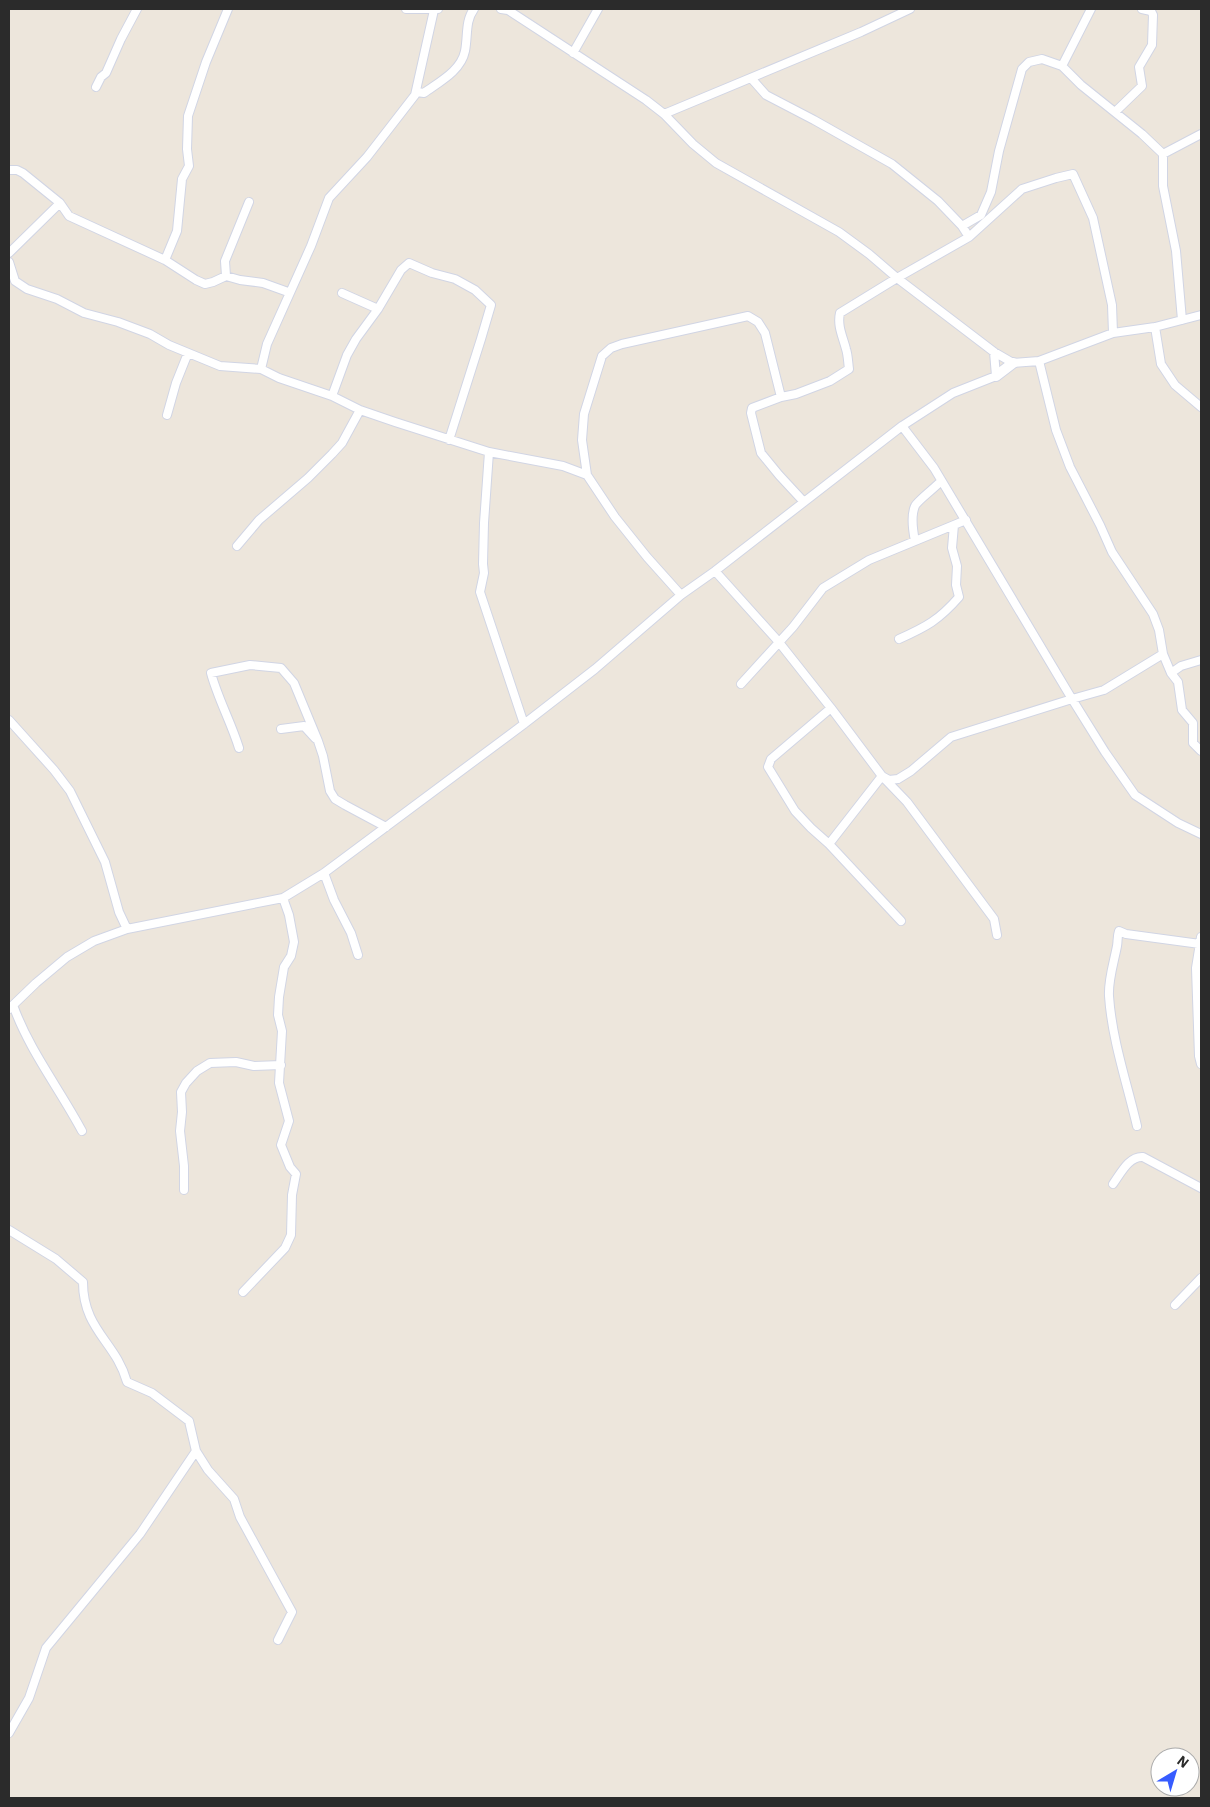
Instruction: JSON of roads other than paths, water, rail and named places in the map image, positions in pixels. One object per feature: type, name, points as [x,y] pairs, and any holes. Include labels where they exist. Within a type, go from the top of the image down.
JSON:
[{"type":"street","points":[[96,87],[101,77],[106,73],[120,39],[138,9]]},
{"type":"street","points":[[165,260],[177,231],[182,179],[189,166],[187,149],[188,116],[206,62],[228,9]]},
{"type":"street","points":[[406,9],[436,9],[416,95]]},
{"type":"street","points":[[261,369],[267,344],[288,292],[311,246],[329,198],[367,157],[418,92],[424,92],[453,72],[462,60],[465,52],[468,20],[474,9]]},
{"type":"street","points":[[505,9],[646,100],[664,114],[693,144],[716,163],[839,232],[994,352],[1013,363]]},
{"type":"street","points":[[573,53],[598,9]]},
{"type":"street","points":[[664,114],[861,32],[910,9]]},
{"type":"street","points":[[1062,66],[1091,9]]},
{"type":"street","points":[[1115,112],[1142,86],[1139,68],[1152,45],[1153,14],[1151,11],[1142,9]]},
{"type":"street","points":[[962,226],[981,215],[991,192],[998,151],[1022,69],[1029,62],[1042,59],[1062,66],[1081,85],[1142,134],[1162,154],[1163,186],[1176,251],[1182,320]]},
{"type":"street","points":[[751,78],[766,95],[892,164],[938,201],[970,237]]},
{"type":"street","points":[[1162,154],[1201,134]]},
{"type":"street","points":[[9,169],[23,173],[60,203],[69,216],[165,260],[205,284],[226,276],[262,283],[288,292]]},
{"type":"street","points":[[804,502],[778,475],[761,453],[751,413],[752,408],[830,381],[849,369],[847,351],[840,328],[840,313],[970,237],[1022,189],[1073,174],[1093,218],[1112,305],[1113,333]]},
{"type":"street","points":[[226,276],[225,261],[249,202]]},
{"type":"street","points":[[9,253],[60,203]]},
{"type":"street","points":[[9,262],[12,281],[28,289],[57,299],[84,313],[118,322],[150,334],[169,345],[220,366],[261,369],[279,378],[332,396],[360,410],[449,440],[489,452],[563,466],[587,476]]},
{"type":"street","points":[[332,396],[347,355],[401,270],[409,263],[432,273],[455,279],[475,290],[490,305],[449,440]]},
{"type":"street","points":[[342,293],[378,309]]},
{"type":"street","points":[[82,1130],[65,1099],[39,1060],[11,1007],[67,958],[94,941],[126,929],[283,898],[324,873],[524,724],[595,669],[681,595],[715,571],[902,426],[953,393],[996,376],[1013,363],[1039,361],[1113,333],[1155,327],[1201,315]]},
{"type":"street","points":[[681,595],[615,517],[587,476],[582,440],[584,414],[602,356],[611,348],[622,344],[748,316],[758,322],[765,332],[781,397]]},
{"type":"street","points":[[1155,327],[1161,364],[1175,385],[1201,407]]},
{"type":"street","points":[[994,352],[996,376]]},
{"type":"street","points":[[167,415],[176,383],[188,353]]},
{"type":"street","points":[[1039,361],[1056,430],[1070,467],[1112,552],[1153,614],[1159,630],[1163,654],[1171,673],[1178,682],[1182,710],[1193,723],[1193,743],[1201,751]]},
{"type":"street","points":[[237,546],[258,520],[308,478],[342,443],[360,410]]},
{"type":"street","points":[[902,426],[934,468],[1072,699],[1135,795],[1178,823],[1201,834]]},
{"type":"street","points":[[489,452],[484,523],[484,573],[480,592],[524,724]]},
{"type":"street","points":[[915,541],[913,529],[914,506],[919,500],[932,492],[941,481]]},
{"type":"street","points":[[741,684],[793,627],[823,588],[869,560],[966,520]]},
{"type":"street","points":[[899,640],[930,624],[941,616],[959,597],[956,585],[957,566],[952,548],[954,525]]},
{"type":"street","points":[[902,547],[913,529]]},
{"type":"street","points":[[715,571],[778,642],[882,776],[907,802],[927,827],[994,920],[997,935]]},
{"type":"street","points":[[882,776],[889,780],[898,779],[911,771],[951,738],[1104,690],[1163,654]]},
{"type":"street","points":[[1171,673],[1181,666],[1201,660]]},
{"type":"street","points":[[239,748],[232,726],[218,698],[211,673],[250,665],[281,668],[294,683],[318,741],[330,791],[336,799],[386,827]]},
{"type":"street","points":[[831,708],[771,759],[768,767],[795,810],[810,828],[829,844],[901,922]]},
{"type":"street","points":[[9,720],[54,770],[70,791],[104,862],[126,929]]},
{"type":"street","points":[[281,729],[304,726],[318,741]]},
{"type":"street","points":[[829,844],[882,776]]},
{"type":"street","points":[[324,873],[334,900],[351,934],[358,955]]},
{"type":"street","points":[[243,1292],[284,1248],[291,1235],[292,1196],[296,1174],[290,1167],[281,1145],[289,1120],[279,1083],[282,1031],[278,1015],[284,967],[291,956],[294,942],[289,915],[283,898]]},
{"type":"street","points":[[1137,1126],[1115,1035],[1109,995],[1119,931],[1126,934],[1201,940],[1196,968],[1199,1056],[1201,1064]]},
{"type":"street","points":[[184,1190],[184,1166],[180,1131],[182,1112],[181,1092],[186,1083],[197,1071],[210,1063],[236,1062],[254,1066],[281,1065]]},
{"type":"street","points":[[1113,1184],[1132,1159],[1143,1157],[1201,1188]]},
{"type":"street","points":[[9,1230],[56,1259],[83,1282],[83,1295],[89,1318],[123,1368],[127,1382],[152,1393],[189,1421],[196,1451],[208,1470],[234,1498],[240,1517],[292,1612],[278,1640]]},
{"type":"street","points":[[1175,1305],[1201,1278]]},
{"type":"street","points":[[9,1734],[29,1698],[46,1648],[140,1534],[196,1451]]}]
